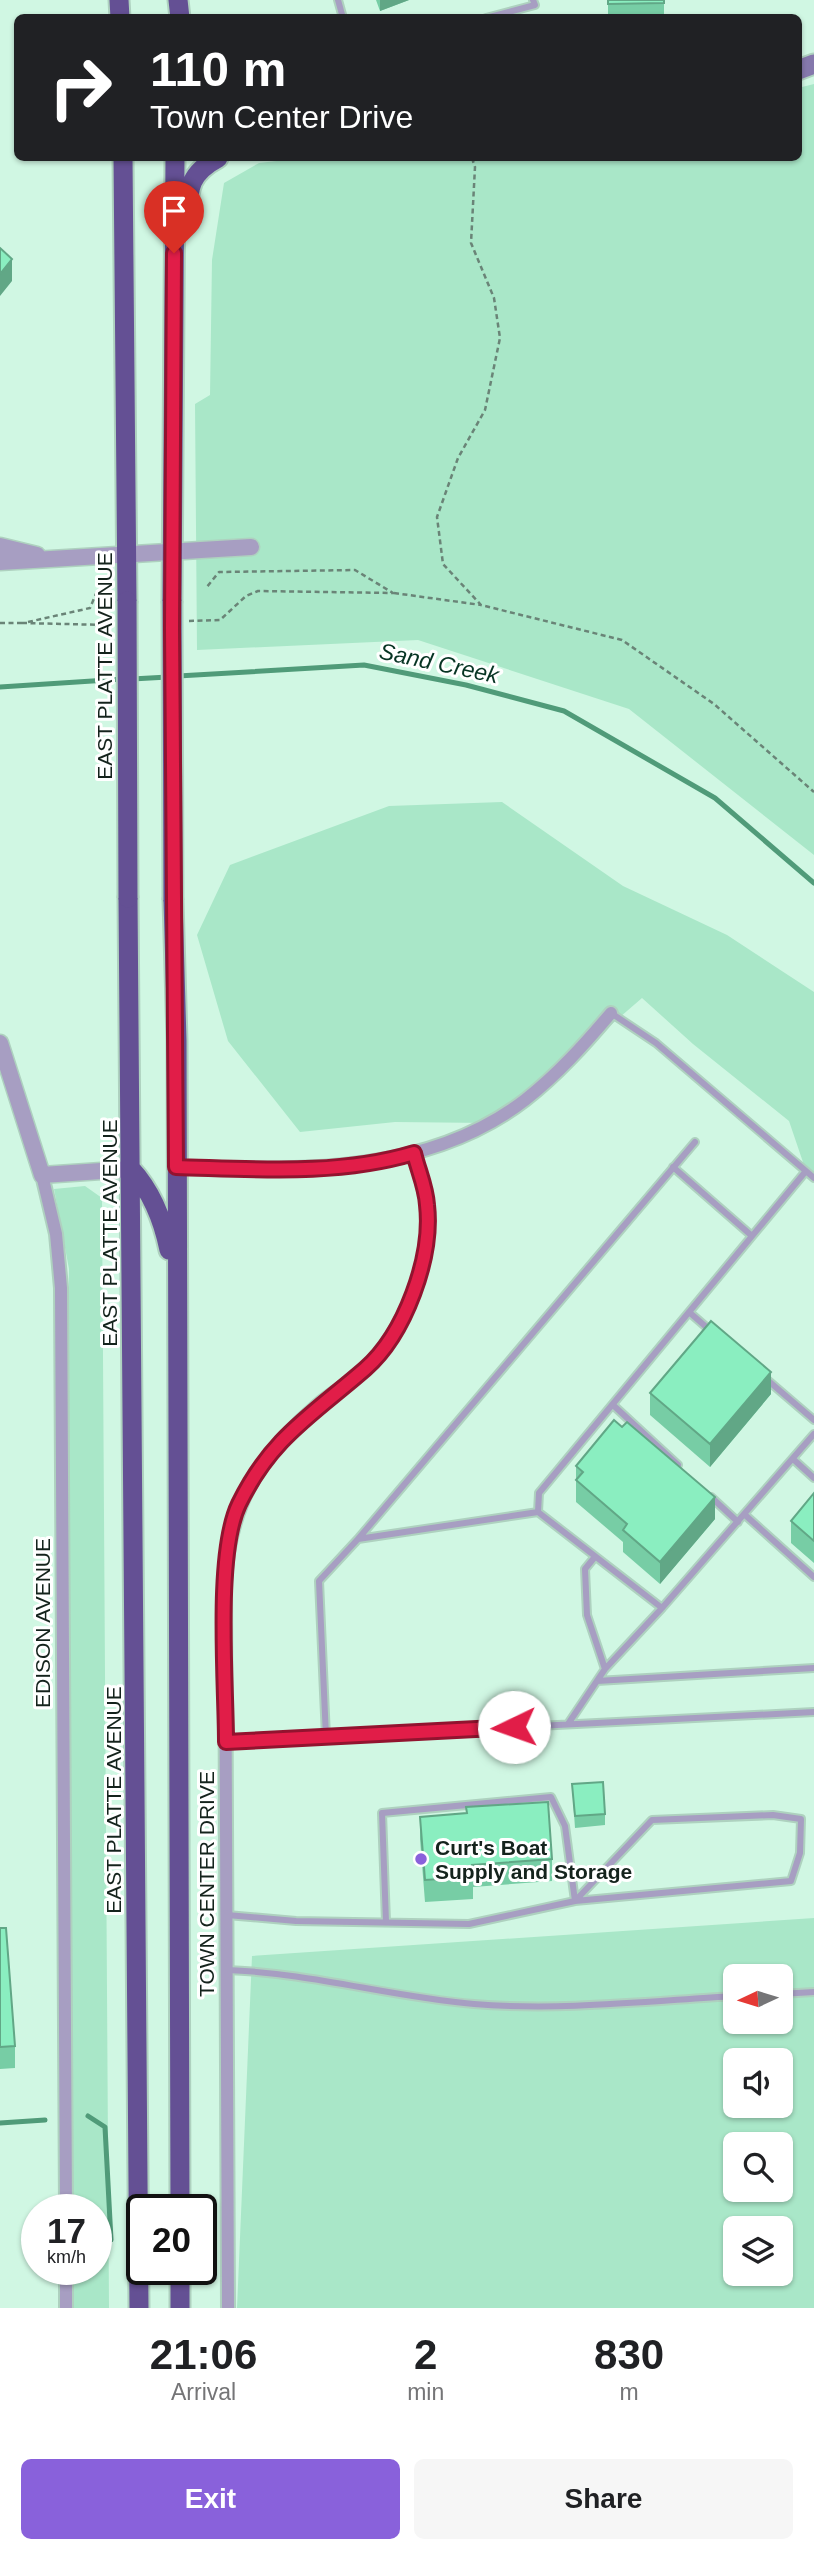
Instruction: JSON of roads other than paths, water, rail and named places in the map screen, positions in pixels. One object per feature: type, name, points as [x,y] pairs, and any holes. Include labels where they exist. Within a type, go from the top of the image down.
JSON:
[{"type":"highway","name":"EAST PLATTE AVENUE","points":[[122,161],[139,2308]]},
{"type":"highway","points":[[175,161],[172,601],[180,2194]]},
{"type":"highway","points":[[174,390],[189,189],[194,175],[214,161]]},
{"type":"highway","points":[[131,1169],[145,1184],[158,1209],[168,1246],[176,1300]]},
{"type":"highway","points":[[180,2285],[180,2308]]},
{"type":"street","points":[[0,546],[49,558]]},
{"type":"street","points":[[0,562],[251,547]]},
{"type":"street","points":[[176,1167],[321,1168],[388,1161],[414,1153],[471,1132],[523,1101],[575,1056],[611,1013]]},
{"type":"street","name":"EDISON AVENUE","points":[[0,1043],[42,1175],[56,1234],[61,1288],[66,2194]]},
{"type":"street","name":"TOWN CENTER DRIVE","points":[[228,2308],[226,1559],[237,1507],[271,1454],[319,1404],[367,1367],[404,1316],[422,1265],[426,1234],[427,1205],[414,1153]]},
{"type":"street","points":[[42,1175],[131,1169]]},
{"type":"street","points":[[66,2285],[66,2308]]},
{"type":"lane","points":[[501,14],[535,5],[533,0]]},
{"type":"lane","points":[[611,1013],[656,1043],[814,1178]]},
{"type":"lane","points":[[326,1737],[319,1581],[358,1539],[695,1142]]},
{"type":"lane","points":[[673,1167],[752,1236]]},
{"type":"lane","points":[[538,1512],[539,1493],[806,1171]]},
{"type":"lane","points":[[689,1312],[720,1339]]},
{"type":"lane","points":[[762,1375],[814,1420]]},
{"type":"lane","points":[[612,1405],[680,1468]]},
{"type":"lane","points":[[568,1724],[605,1669],[814,1434]]},
{"type":"lane","points":[[793,1459],[814,1478]]},
{"type":"lane","points":[[709,1495],[738,1522]]},
{"type":"lane","points":[[358,1539],[538,1512],[662,1608]]},
{"type":"lane","points":[[744,1514],[814,1577]]},
{"type":"lane","points":[[594,1558],[585,1569],[587,1615],[605,1669]]},
{"type":"lane","points":[[597,1681],[814,1668]]},
{"type":"lane","points":[[226,1742],[814,1712]]},
{"type":"lane","points":[[386,1923],[382,1813],[551,1797],[565,1826],[575,1901]]},
{"type":"lane","points":[[225,1915],[296,1921],[469,1924],[575,1901],[792,1881],[800,1853],[801,1819],[773,1815],[652,1820],[575,1901]]},
{"type":"lane","points":[[225,1970],[315,1978],[398,1994],[476,2004],[589,2005],[723,1997]]},
{"type":"lane","points":[[793,1993],[814,1992]]},
{"type":"waterway","name":"Sand Creek","points":[[178,676],[364,665],[466,685],[564,711],[715,798],[814,883]]},
{"type":"waterway","name":"Sand Creek","points":[[132,679],[168,677]]},
{"type":"waterway","name":"Sand Creek","points":[[0,687],[123,679]]},
{"type":"waterway","points":[[88,2116],[105,2127],[109,2194]]},
{"type":"waterway","points":[[0,2123],[45,2120]]},
{"type":"place","name":"Curt's Boat Supply and Storage","points":[[421,1859]]}]
